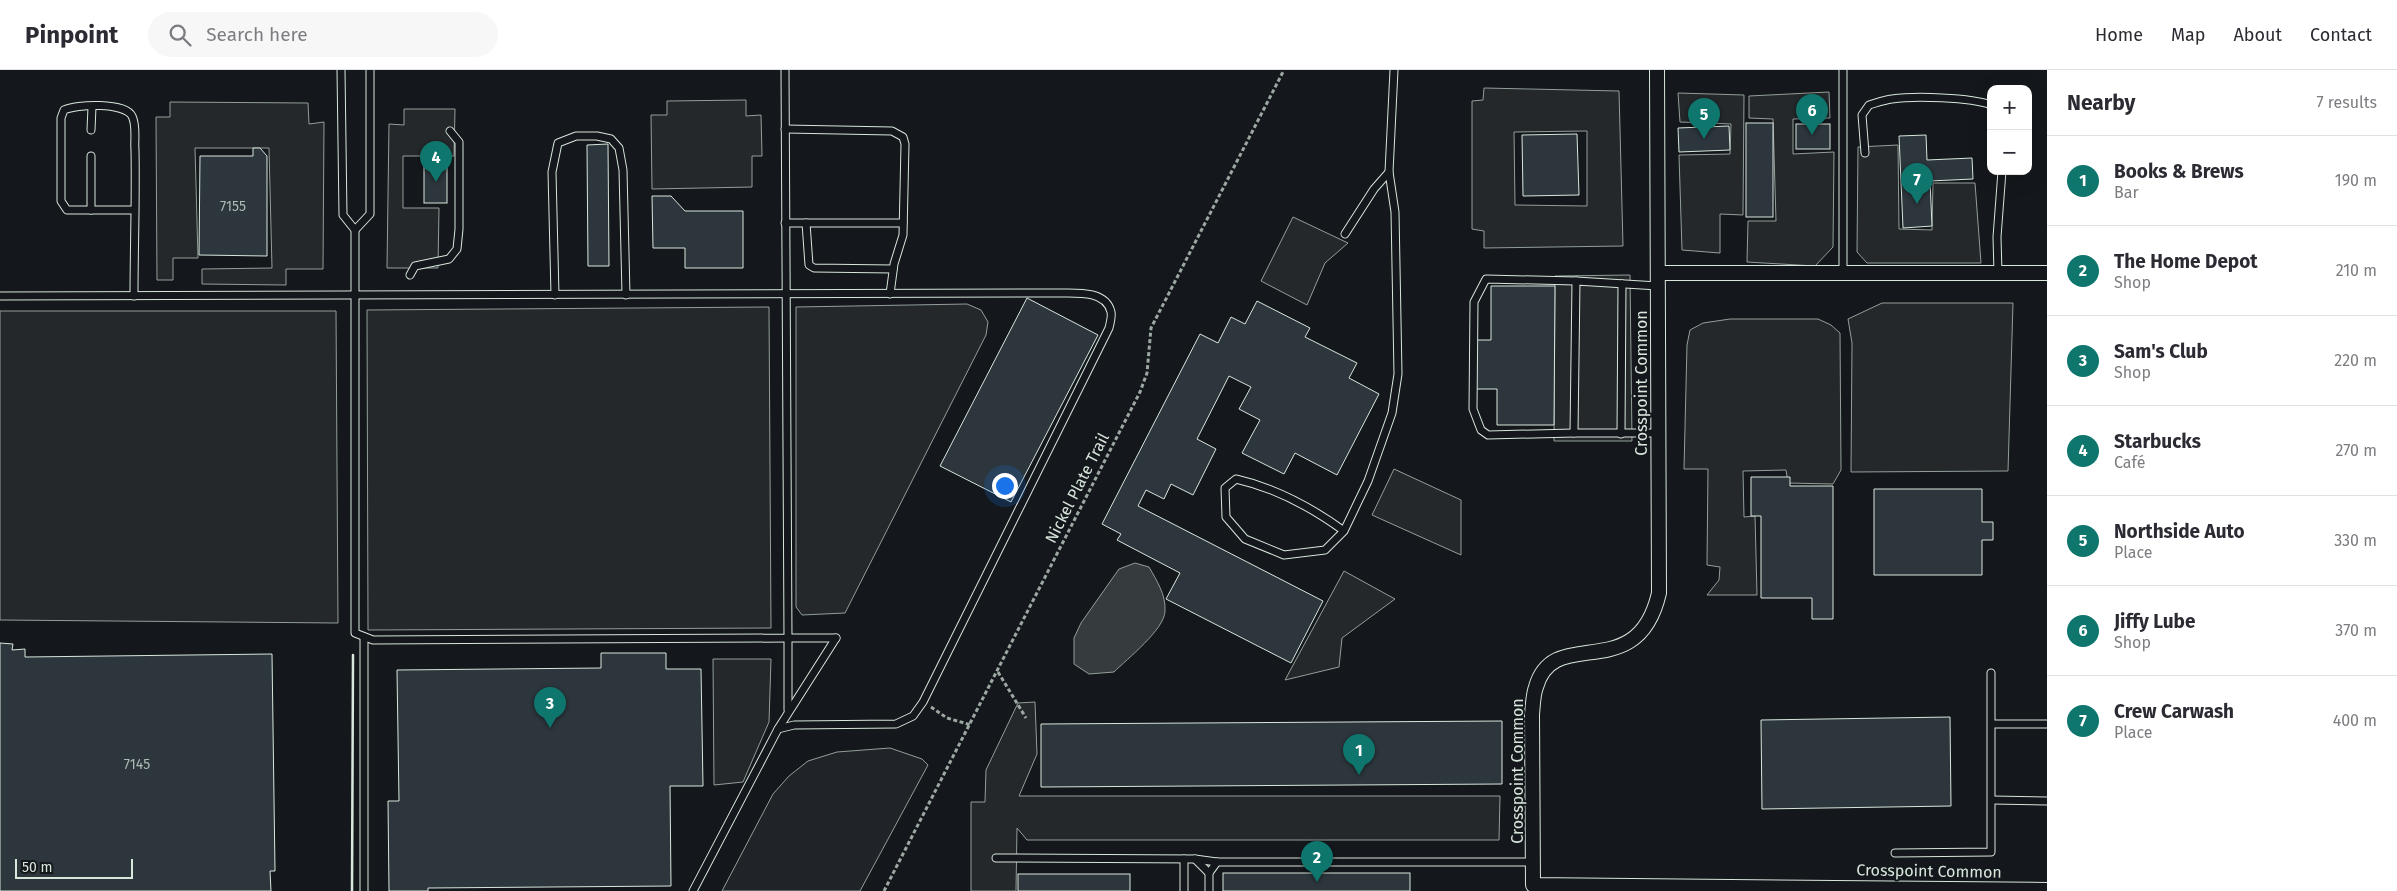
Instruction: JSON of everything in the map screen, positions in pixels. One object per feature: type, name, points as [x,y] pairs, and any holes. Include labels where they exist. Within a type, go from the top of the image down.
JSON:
[{"type":"street","name":"Crosspoint Common","points":[[1657,70],[1659,593],[1646,627],[1636,638],[1615,648],[1567,655],[1554,660],[1544,671],[1536,686],[1532,714],[1533,885],[1744,889],[2047,890]]},
{"type":"street","points":[[1659,280],[1844,273],[2047,273]]},
{"type":"lane","points":[[342,70],[342,215],[355,230],[355,633],[373,640],[836,638],[788,710],[693,891]]},
{"type":"lane","points":[[355,230],[370,214],[370,70]]},
{"type":"lane","points":[[785,70],[788,710]]},
{"type":"lane","points":[[1344,530],[1320,513],[1262,485],[1236,479],[1225,488],[1226,517],[1245,539],[1284,555],[1325,550],[1344,530],[1368,481],[1392,413],[1398,374],[1395,212],[1389,172],[1394,70]]},
{"type":"lane","points":[[1844,70],[1844,273]]},
{"type":"lane","points":[[1865,153],[1862,115],[1869,106],[1893,99],[1943,98],[1987,103]]},
{"type":"lane","points":[[134,296],[135,210],[135,166],[134,122],[131,114],[120,107],[71,107],[64,110],[61,118],[61,202],[67,210],[135,210]]},
{"type":"lane","points":[[91,130],[92,107]]},
{"type":"lane","points":[[785,129],[892,131],[898,133],[903,138],[905,144],[903,235],[893,269],[890,294]]},
{"type":"lane","points":[[410,275],[415,266],[449,259],[457,249],[460,229],[460,142],[450,131]]},
{"type":"lane","points":[[555,295],[552,172],[558,143],[576,136],[597,136],[611,138],[619,148],[623,170],[626,295]]},
{"type":"lane","points":[[91,156],[91,210]]},
{"type":"lane","points":[[1345,234],[1374,189],[1389,172]]},
{"type":"lane","points":[[1998,273],[1997,237],[2002,175]]},
{"type":"lane","points":[[785,223],[903,223]]},
{"type":"lane","points":[[806,223],[809,265],[814,268],[893,269]]},
{"type":"lane","points":[[1659,280],[1622,284],[1486,279],[1474,302],[1473,409],[1481,430],[1488,435],[1659,433]]},
{"type":"lane","points":[[1574,434],[1576,281]]},
{"type":"lane","points":[[1621,434],[1622,284]]},
{"type":"lane","points":[[0,296],[1089,294],[1104,300],[1112,312],[1109,328],[923,702],[913,716],[896,724],[794,725],[778,729]]},
{"type":"lane","points":[[364,637],[364,891]]},
{"type":"lane","points":[[1894,853],[1991,852],[1991,673]]},
{"type":"lane","points":[[1992,724],[2047,724]]},
{"type":"lane","points":[[1992,800],[2047,801]]},
{"type":"lane","points":[[996,858],[1195,859],[1217,862],[1534,862]]},
{"type":"lane","points":[[1184,859],[1184,891]]},
{"type":"lane","points":[[1195,859],[1209,873]]},
{"type":"lane","points":[[1209,891],[1209,873],[1217,862]]},
{"type":"path","name":"Nickel Plate Trail","points":[[884,891],[971,725],[1140,392],[1147,373],[1151,328],[1284,70]]},
{"type":"path","points":[[998,671],[1026,718]]},
{"type":"path","points":[[923,702],[947,718],[971,725]]},
{"type":"shaded area","points":[[1484,88],[1619,91],[1623,246],[1484,248],[1484,231],[1472,229],[1472,101],[1483,100]],"holes":[[[1587,131],[1587,206],[1515,205],[1514,132]]]},
{"type":"shaded area","points":[[1829,92],[1830,118],[1793,119],[1793,154],[1834,152],[1833,247],[1815,266],[1747,262],[1748,221],[1776,221],[1773,119],[1749,118],[1749,96]]},
{"type":"shaded area","points":[[1678,93],[1744,95],[1743,215],[1720,214],[1720,253],[1682,250],[1679,155],[1730,154],[1731,124],[1680,122]]},
{"type":"shaded area","points":[[746,100],[746,116],[761,115],[762,156],[752,156],[752,187],[652,189],[651,115],[667,115],[667,101]]},
{"type":"shaded area","points":[[170,102],[308,103],[309,124],[324,122],[323,269],[286,269],[286,285],[202,284],[202,269],[272,268],[269,148],[195,148],[198,258],[173,258],[173,280],[157,280],[156,117],[170,117]]},
{"type":"shaded area","points":[[404,109],[455,109],[454,156],[403,156],[403,208],[439,208],[438,268],[387,268],[389,124],[404,125]]},
{"type":"shaded area","points":[[1898,145],[1899,229],[1932,230],[1933,183],[1975,183],[1981,263],[1867,263],[1857,252],[1858,147]]},
{"type":"shaded area","points":[[1293,217],[1348,243],[1325,263],[1307,305],[1261,281]]},
{"type":"shaded area","points":[[1630,275],[1632,441],[1554,441],[1555,276]]},
{"type":"shaded area","points":[[1882,303],[2013,303],[2008,471],[1851,472],[1852,343],[1848,319]]},
{"type":"shaded area","points":[[967,304],[981,310],[988,322],[986,335],[845,613],[802,615],[796,607],[796,307]]},
{"type":"shaded area","points":[[769,307],[771,628],[368,630],[367,310]]},
{"type":"shaded area","points":[[0,311],[336,311],[338,623],[0,620]]},
{"type":"shaded area","points":[[1730,319],[1818,319],[1831,325],[1840,333],[1841,470],[1833,484],[1788,483],[1786,470],[1743,471],[1744,517],[1755,516],[1757,595],[1707,595],[1719,580],[1720,567],[1707,565],[1708,469],[1684,469],[1687,345],[1690,330],[1703,323]]},
{"type":"shaded area","points":[[1394,469],[1461,500],[1461,555],[1372,515]]},
{"type":"shaded area","points":[[1135,563],[1149,567],[1158,583],[1165,605],[1163,618],[1152,635],[1114,672],[1089,674],[1074,664],[1074,638],[1081,623],[1119,569]]},
{"type":"shaded area","points":[[1344,571],[1395,599],[1342,638],[1339,667],[1285,680]]},
{"type":"shaded area","points":[[713,659],[771,659],[769,722],[743,782],[714,785]]},
{"type":"shaded area","points":[[1035,702],[1037,754],[1019,796],[1500,796],[1499,840],[1027,840],[1017,828],[1016,891],[971,891],[971,802],[985,802],[986,770],[1018,703]]},
{"type":"shaded area","points":[[890,748],[922,759],[928,765],[860,891],[722,891],[773,794],[789,776],[808,761],[837,752]]},
{"type":"building","points":[[1746,123],[1773,123],[1773,217],[1746,217]]},
{"type":"building","points":[[1796,124],[1830,124],[1830,149],[1796,149]]},
{"type":"building","points":[[1729,126],[1730,150],[1679,152],[1678,128]]},
{"type":"building","points":[[1577,134],[1579,195],[1523,196],[1522,135]]},
{"type":"building","points":[[1926,135],[1927,160],[1972,158],[1973,179],[1930,181],[1932,226],[1903,228],[1899,136]]},
{"type":"building","points":[[608,144],[609,266],[588,266],[587,145]]},
{"type":"building","points":[[253,148],[260,148],[267,156],[267,256],[199,255],[200,156],[253,156]]},
{"type":"building","points":[[424,161],[447,161],[447,203],[424,203]]},
{"type":"building","points":[[652,196],[671,196],[685,211],[743,211],[743,268],[685,268],[685,248],[653,248]]},
{"type":"building","points":[[1491,286],[1555,286],[1554,425],[1497,425],[1497,389],[1475,389],[1475,340],[1491,340]]},
{"type":"building","points":[[1027,298],[1098,335],[1011,502],[940,466]]},
{"type":"building","points":[[1257,301],[1310,328],[1305,337],[1357,363],[1349,378],[1379,394],[1337,475],[1295,453],[1284,474],[1242,453],[1260,420],[1239,409],[1251,387],[1229,376],[1197,439],[1216,449],[1193,495],[1171,484],[1164,499],[1146,490],[1138,506],[1323,601],[1291,663],[1166,599],[1180,573],[1117,540],[1121,534],[1102,524],[1200,334],[1218,343],[1231,317],[1245,324]]},
{"type":"building","points":[[1751,477],[1790,477],[1790,486],[1833,486],[1833,619],[1812,619],[1812,598],[1761,598],[1761,516],[1751,516]]},
{"type":"building","points":[[1874,489],[1982,489],[1982,522],[1993,522],[1993,540],[1982,540],[1982,575],[1874,575]]},
{"type":"building","points":[[0,643],[13,644],[12,650],[25,649],[25,657],[272,654],[275,871],[270,871],[271,891],[0,891]]},
{"type":"building","points":[[601,653],[666,653],[666,669],[701,669],[703,786],[670,786],[671,886],[428,888],[428,891],[389,891],[388,801],[399,801],[397,670],[601,668]]},
{"type":"building","points":[[1950,717],[1951,806],[1762,809],[1761,720]]},
{"type":"building","points":[[1502,721],[1502,784],[1041,787],[1041,724]]},
{"type":"building","points":[[1223,873],[1410,873],[1410,891],[1223,891]]},
{"type":"building","points":[[1018,874],[1130,874],[1130,891],[1018,891]]},
{"type":"wall","points":[[352,891],[353,655]]},
{"type":"place","name":"Jiffy Lube","points":[[1812,135]]},
{"type":"place","name":"Northside Auto","points":[[1704,139]]},
{"type":"place","name":"Starbucks","points":[[436,182]]},
{"type":"place","name":"Crew Carwash","points":[[1917,204]]},
{"type":"place","name":"Sam's Club","points":[[550,728]]},
{"type":"place","name":"Books & Brews","points":[[1359,775]]},
{"type":"place","name":"The Home Depot","points":[[1317,882]]}]
